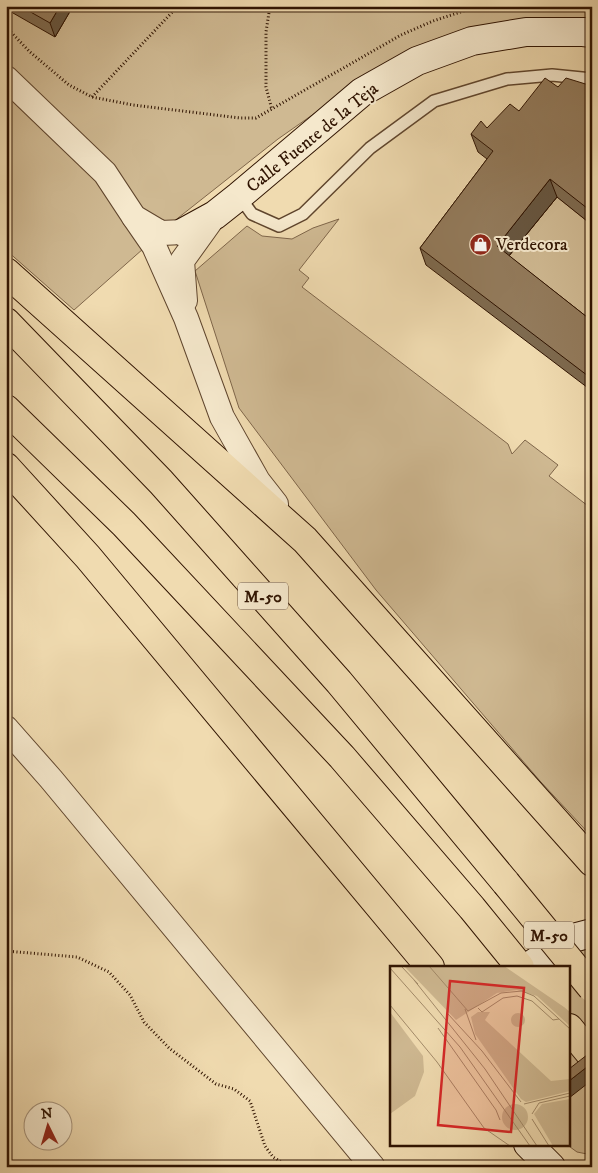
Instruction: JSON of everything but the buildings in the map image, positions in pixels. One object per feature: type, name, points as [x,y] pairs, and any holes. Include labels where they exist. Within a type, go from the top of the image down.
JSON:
[{"type":"highway","points":[[6,272],[305,540],[592,862]]},
{"type":"highway","name":"M-50","points":[[6,322],[161,482],[340,682],[592,988]]},
{"type":"highway","name":"M-50","points":[[6,409],[124,524],[342,757],[472,908],[519,966]]},
{"type":"highway","points":[[6,467],[88,557],[429,966]]},
{"type":"highway","points":[[570,1029],[592,1056]]},
{"type":"street","name":"Calle Fuente de la Teja","points":[[184,232],[214,215],[239,196],[362,92],[417,61],[472,40],[526,32],[592,33]]},
{"type":"street","points":[[6,78],[105,173],[154,246],[186,318],[222,417],[258,481],[305,540]]},
{"type":"street","points":[[186,318],[182,261],[214,215]]},
{"type":"street","points":[[134,217],[161,233],[184,232]]},
{"type":"street","points":[[6,728],[51,779],[373,1167]]},
{"type":"street","points":[[532,966],[569,939],[592,933]]},
{"type":"street","points":[[530,1146],[551,1167]]},
{"type":"lane","points":[[239,196],[252,214],[279,226],[303,214],[370,148],[434,101],[507,79],[552,74],[592,79]]},
{"type":"path","points":[[92,97],[178,6]]},
{"type":"path","points":[[270,6],[266,32],[266,87],[272,110]]},
{"type":"path","points":[[6,27],[30,52],[69,85],[92,97],[133,105],[240,118],[256,118],[401,35],[433,21],[479,6]]},
{"type":"path","points":[[6,951],[77,957],[110,972],[130,995],[144,1022],[169,1048],[216,1084],[234,1089],[250,1101],[265,1146],[273,1157],[290,1167]]},
{"type":"shaded area","points":[[6,6],[592,6],[592,24],[385,64],[278,139],[178,218],[74,310],[6,250]]},
{"type":"shaded area","points":[[557,197],[592,225],[592,334],[503,263]]},
{"type":"shaded area","points":[[339,219],[299,270],[309,278],[302,287],[508,444],[512,454],[525,440],[558,465],[549,476],[592,509],[592,837],[540,781],[376,590],[239,408],[195,271],[247,226],[262,236],[292,239],[313,228]]},
{"type":"shaded area","points":[[592,943],[592,1155],[577,1152],[569,1146],[570,966],[550,966]]},
{"type":"place","name":"Verdecora","points":[[480,244]]}]
